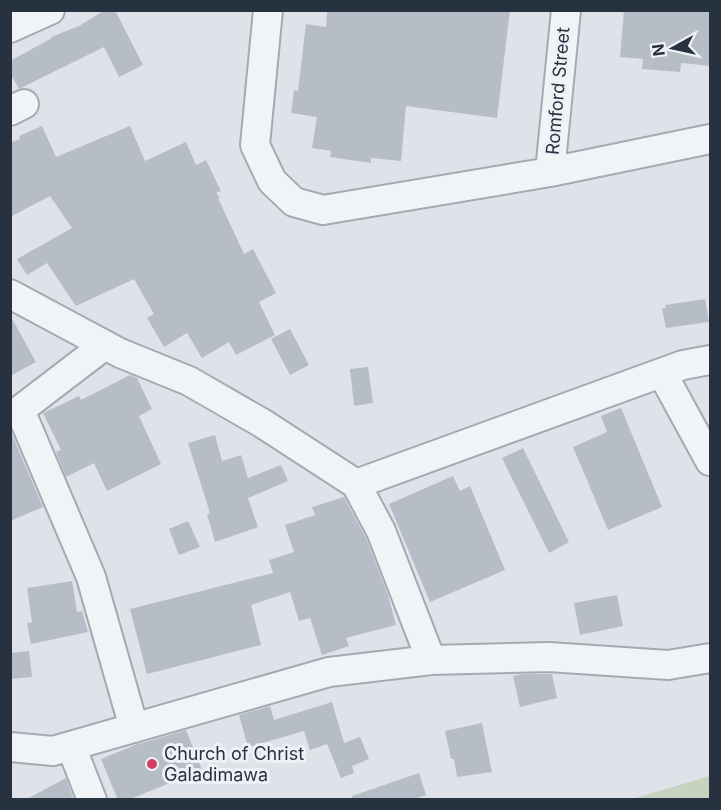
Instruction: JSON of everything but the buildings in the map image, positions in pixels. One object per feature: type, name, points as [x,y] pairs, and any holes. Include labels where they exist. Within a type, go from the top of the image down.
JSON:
[{"type":"street","points":[[10,28],[50,10]]},
{"type":"street","points":[[268,10],[255,145],[272,181],[294,202],[323,210],[550,172],[711,139]]},
{"type":"street","name":"Romford Street","points":[[550,172],[566,10]]},
{"type":"street","points":[[10,294],[120,353],[198,386],[262,423],[356,484],[381,531],[431,660]]},
{"type":"street","points":[[105,345],[15,409],[91,577],[134,729]]},
{"type":"street","points":[[356,484],[683,365],[711,360]]},
{"type":"street","points":[[662,373],[711,461]]},
{"type":"street","points":[[10,747],[53,751],[328,672],[431,660],[549,657],[668,665],[711,658]]},
{"type":"street","points":[[71,746],[92,800]]},
{"type":"green space","points":[[710,776],[710,799],[632,799]]},
{"type":"place","name":"Church of Christ Galadimawa","points":[[152,764]]}]
